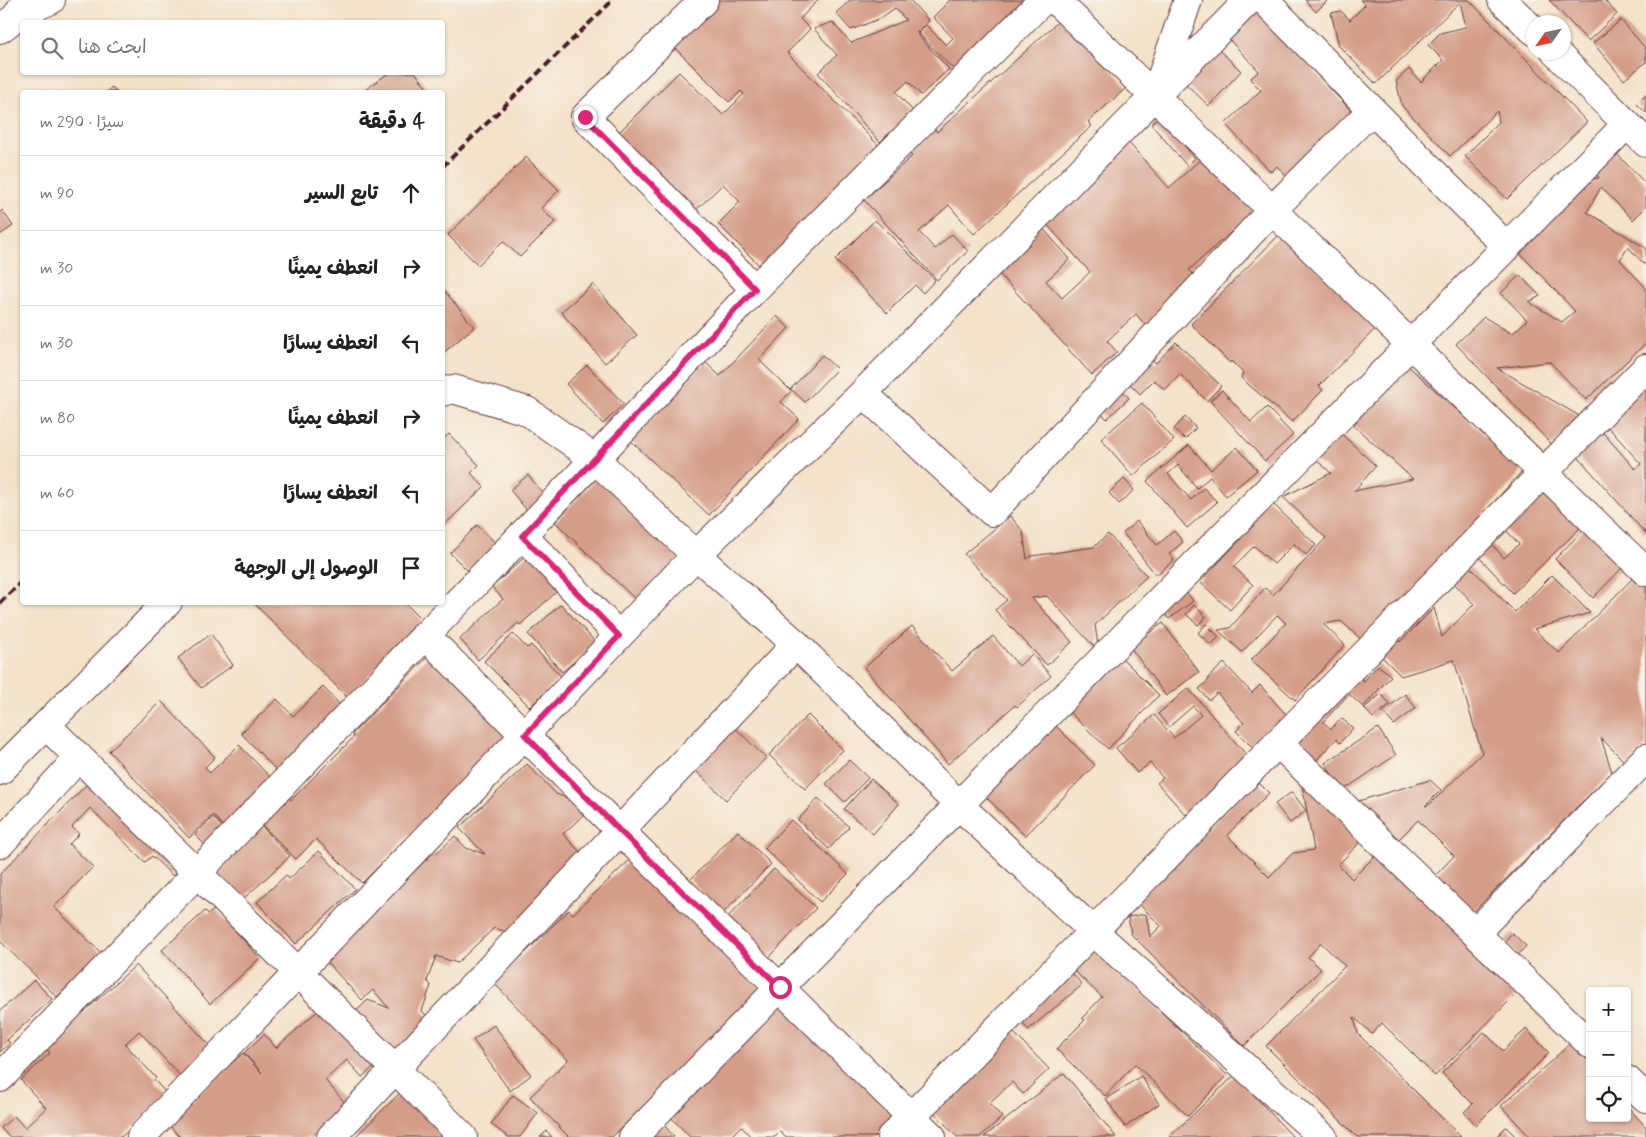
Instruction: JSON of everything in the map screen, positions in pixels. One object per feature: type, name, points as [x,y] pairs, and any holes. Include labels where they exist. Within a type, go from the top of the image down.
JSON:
[{"type":"street","points":[[0,51],[15,15],[51,0]]},
{"type":"street","points":[[704,0],[585,117],[755,289]]},
{"type":"street","points":[[1154,96],[1188,0]]},
{"type":"street","points":[[140,1137],[696,555],[863,393],[1249,0]]},
{"type":"street","points":[[1264,0],[1507,247]]},
{"type":"street","points":[[1502,0],[1526,24]]},
{"type":"street","points":[[0,1078],[522,536],[755,289],[1058,2],[1646,572]]},
{"type":"street","points":[[1563,60],[1646,143]]},
{"type":"street","points":[[863,393],[992,512],[1272,210],[1372,110]]},
{"type":"street","points":[[633,1137],[1627,124]]},
{"type":"street","points":[[891,1137],[1646,368]]},
{"type":"street","points":[[445,391],[453,389],[527,411],[595,459],[696,555],[796,644],[959,805],[1093,931],[1323,1137]]},
{"type":"street","points":[[522,536],[619,636]]},
{"type":"street","points":[[0,772],[165,605]]},
{"type":"street","points":[[425,635],[620,831],[932,1137]]},
{"type":"street","points":[[330,1137],[796,644]]},
{"type":"street","points":[[46,725],[463,1137]]},
{"type":"street","points":[[1278,743],[1586,1040]]},
{"type":"street","points":[[0,844],[79,757]]},
{"type":"street","points":[[1475,933],[1646,758]]},
{"type":"street","points":[[1631,1084],[1646,1098]]},
{"type":"building","points":[[718,0],[818,0],[800,19],[810,29],[787,53],[882,149],[762,268],[718,224],[740,202],[723,184],[692,214],[615,136],[679,72],[723,115],[744,94],[741,91],[729,102],[672,45]]},
{"type":"building","points":[[850,0],[910,0],[929,21],[917,31],[918,35],[949,69],[921,95],[908,81],[896,92],[919,118],[896,127],[880,142],[818,73],[837,55],[814,29],[832,22],[851,43],[906,20],[895,8],[881,18],[851,30],[836,13]]},
{"type":"building","points":[[950,0],[1036,0],[960,76],[918,33],[926,25],[946,45],[953,38],[933,17]]},
{"type":"building","points":[[1305,0],[1328,0],[1316,12]]},
{"type":"building","points":[[1360,0],[1469,0],[1587,122],[1507,199],[1465,156],[1499,122],[1497,111],[1450,156],[1402,106],[1396,81],[1409,69],[1421,82],[1443,60],[1428,45],[1440,33],[1466,27],[1460,2],[1376,84],[1339,46],[1331,13],[1341,11],[1350,20],[1365,5]]},
{"type":"building","points":[[1549,0],[1604,0],[1617,14],[1588,41],[1571,23],[1571,15],[1563,15]]},
{"type":"building","points":[[1250,3],[1355,115],[1288,178],[1277,166],[1271,172],[1225,124],[1261,90],[1250,79],[1259,71],[1221,31]]},
{"type":"building","points":[[1063,17],[1127,87],[1088,122],[1092,126],[974,234],[949,205],[919,232],[935,249],[952,234],[968,251],[937,280],[864,200],[912,156],[908,152],[934,128],[937,132]]},
{"type":"building","points":[[1621,20],[1646,49],[1646,62],[1624,80],[1593,43]]},
{"type":"building","points":[[1214,45],[1241,71],[1209,106],[1182,80]]},
{"type":"building","points":[[386,75],[417,75],[428,90],[365,90]]},
{"type":"building","points":[[1646,95],[1646,113],[1637,104]]},
{"type":"building","points":[[1159,117],[1195,158],[1187,166],[1151,124]]},
{"type":"building","points":[[1128,142],[1169,188],[1203,157],[1253,212],[1189,270],[1197,278],[1145,325],[1136,314],[1107,341],[1117,352],[1092,375],[992,266],[1038,223],[1070,259],[1046,281],[1062,298],[1090,272],[1042,219]]},
{"type":"building","points":[[1611,148],[1646,184],[1646,207],[1633,220],[1601,187],[1587,212],[1646,248],[1646,266],[1628,247],[1620,260],[1646,288],[1646,343],[1586,400],[1550,362],[1497,368],[1581,417],[1552,445],[1456,344],[1484,317],[1512,334],[1527,320],[1501,293],[1520,275],[1540,296],[1529,302],[1562,322],[1575,311],[1511,244],[1578,180],[1599,178],[1592,164]]},
{"type":"building","points":[[526,157],[559,190],[541,208],[555,222],[520,257],[503,241],[478,265],[448,235]]},
{"type":"building","points":[[2,210],[13,226],[0,235],[0,212]]},
{"type":"building","points":[[875,220],[935,280],[923,293],[915,285],[887,313],[835,260]]},
{"type":"building","points":[[1280,234],[1377,327],[1319,386],[1323,390],[1292,422],[1241,378],[1243,373],[1231,361],[1230,363],[1191,324]]},
{"type":"building","points":[[593,284],[637,335],[605,363],[561,312]]},
{"type":"building","points":[[445,291],[474,327],[445,351]]},
{"type":"building","points":[[777,316],[789,328],[759,360],[790,390],[822,355],[837,369],[805,402],[792,390],[781,402],[799,419],[709,515],[631,441],[705,362],[720,376]]},
{"type":"building","points":[[1176,342],[1221,386],[1207,401],[1180,374],[1165,390],[1154,380],[1140,394],[1127,381],[1150,357],[1156,363]]},
{"type":"building","points":[[1405,363],[1523,470],[1392,615],[1364,642],[1341,621],[1323,624],[1345,645],[1295,700],[1251,660],[1286,623],[1277,615],[1242,652],[1218,630],[1230,628],[1265,588],[1273,595],[1326,538],[1283,497],[1331,473],[1313,457],[1337,430],[1376,466],[1354,491],[1413,479],[1353,425],[1365,412],[1363,410]]},
{"type":"building","points":[[587,365],[624,404],[603,424],[566,384]]},
{"type":"building","points":[[1638,379],[1646,389],[1646,534],[1572,450],[1598,427],[1635,469],[1641,464],[1600,418]]},
{"type":"building","points":[[1119,387],[1129,398],[1107,419],[1097,409]]},
{"type":"building","points":[[1222,390],[1251,422],[1267,407],[1293,435],[1265,461],[1210,401]]},
{"type":"building","points":[[1142,403],[1174,440],[1133,476],[1101,439]]},
{"type":"building","points":[[1185,417],[1196,428],[1185,439],[1174,429]]},
{"type":"building","points":[[449,434],[479,465],[471,473],[484,487],[445,524],[445,437]]},
{"type":"building","points":[[1189,445],[1211,470],[1237,447],[1257,470],[1226,496],[1210,477],[1197,488],[1178,465],[1168,474],[1191,500],[1204,488],[1217,502],[1187,528],[1147,481]]},
{"type":"building","points":[[528,475],[548,499],[530,514],[510,490]]},
{"type":"building","points":[[600,475],[682,554],[638,602],[555,522]]},
{"type":"building","points":[[1124,479],[1134,490],[1119,504],[1109,493]]},
{"type":"building","points":[[1543,488],[1581,527],[1513,593],[1476,554],[1489,541],[1504,558],[1519,544],[1503,527]]},
{"type":"building","points":[[1269,500],[1316,545],[1306,555],[1294,544],[1274,564],[1254,546],[1234,567],[1253,585],[1230,610],[1200,582],[1241,539],[1234,531]]},
{"type":"building","points":[[1010,516],[1023,531],[1027,559],[1032,556],[1094,547],[1108,534],[1147,576],[1095,625],[1099,652],[1047,596],[1032,598],[1072,642],[1047,665],[995,610],[1007,600],[964,554]]},
{"type":"building","points":[[1137,521],[1157,545],[1174,531],[1183,542],[1169,554],[1174,560],[1156,575],[1123,533]]},
{"type":"building","points":[[477,525],[502,549],[474,577],[450,553]]},
{"type":"building","points":[[1586,527],[1625,565],[1593,598],[1555,559]]},
{"type":"building","points":[[532,550],[565,584],[520,625],[518,623],[478,660],[460,639],[503,599],[492,587]]},
{"type":"building","points":[[1469,566],[1515,612],[1552,575],[1590,613],[1534,629],[1559,653],[1635,576],[1646,587],[1646,746],[1628,765],[1601,738],[1612,772],[1466,919],[1429,882],[1454,856],[1418,820],[1396,842],[1355,802],[1430,780],[1441,790],[1425,806],[1430,804],[1482,753],[1454,660],[1401,676],[1377,652],[1394,635],[1400,642],[1434,608],[1442,637],[1474,604],[1453,582]]},
{"type":"building","points":[[1183,587],[1193,601],[1169,619],[1159,605]]},
{"type":"building","points":[[561,604],[596,643],[562,672],[528,634]]},
{"type":"building","points":[[256,605],[407,605],[423,621],[347,697]]},
{"type":"building","points":[[1194,605],[1206,617],[1198,625],[1186,614]]},
{"type":"building","points":[[1163,623],[1199,672],[1166,696],[1130,647]]},
{"type":"building","points":[[1206,624],[1219,637],[1211,645],[1198,633]]},
{"type":"building","points":[[912,626],[952,671],[993,636],[1019,666],[1032,654],[1051,676],[948,764],[864,668]]},
{"type":"building","points":[[211,634],[233,665],[201,688],[178,658]]},
{"type":"building","points":[[513,634],[527,648],[531,645],[561,676],[530,707],[484,661]]},
{"type":"building","points":[[434,650],[514,729],[362,883],[316,839],[296,859],[255,818],[282,791],[291,800],[354,737],[352,734]]},
{"type":"building","points":[[1118,654],[1159,695],[1108,749],[1066,709]]},
{"type":"building","points":[[1224,663],[1252,693],[1260,685],[1289,718],[1255,750],[1236,731],[1244,723],[1217,693],[1209,700],[1199,689]]},
{"type":"building","points":[[1378,665],[1391,676],[1363,707],[1349,694],[1323,722],[1331,729],[1341,718],[1353,728],[1340,743],[1336,739],[1310,767],[1288,747],[1355,673],[1364,681]]},
{"type":"building","points":[[323,687],[343,708],[277,771],[241,733],[277,699],[293,716]]},
{"type":"building","points":[[1188,688],[1250,759],[1186,815],[1157,783],[1163,778],[1150,763],[1137,773],[1116,748],[1154,715],[1174,738],[1201,715],[1193,706],[1169,727],[1158,714]]},
{"type":"building","points":[[1381,694],[1390,704],[1373,718],[1364,708]]},
{"type":"building","points":[[1405,694],[1416,708],[1394,725],[1383,712]]},
{"type":"building","points":[[161,701],[215,757],[205,767],[210,773],[239,745],[273,780],[224,827],[213,815],[189,838],[109,751]]},
{"type":"building","points":[[808,715],[843,750],[805,789],[769,755]]},
{"type":"building","points":[[1051,721],[1095,765],[1025,836],[980,791]]},
{"type":"building","points":[[729,722],[766,758],[726,800],[689,764]]},
{"type":"building","points":[[1378,728],[1396,755],[1342,791],[1325,763]]},
{"type":"building","points":[[849,760],[868,778],[845,802],[826,784]]},
{"type":"building","points":[[527,764],[556,794],[586,805],[590,809],[563,834],[583,855],[510,933],[494,928],[457,963],[436,956],[427,981],[431,985],[422,1011],[432,1021],[394,1058],[353,1014],[368,1000],[389,1008],[373,990],[362,1000],[323,958],[433,853],[436,854],[455,836],[466,848],[485,854],[459,828]]},
{"type":"building","points":[[1299,768],[1367,835],[1338,865],[1352,879],[1380,851],[1519,991],[1435,1076],[1382,1023],[1372,1034],[1354,1017],[1358,1034],[1461,1137],[1357,1137],[1266,1046],[1345,966],[1321,943],[1308,957],[1321,969],[1244,1046],[1131,934],[1128,917],[1146,914],[1150,937],[1161,926],[1136,901],[1256,780],[1269,793],[1227,835],[1269,877],[1293,853],[1314,850]]},
{"type":"building","points":[[93,778],[186,869],[176,879],[152,856],[145,862],[90,808],[72,827],[79,834],[69,844],[93,867],[54,907],[101,953],[57,997],[0,941],[0,874]]},
{"type":"building","points":[[871,779],[899,804],[873,834],[844,809]]},
{"type":"building","points":[[1292,792],[1306,811],[1290,823],[1275,804]]},
{"type":"building","points":[[818,798],[849,827],[829,849],[798,820]]},
{"type":"building","points":[[213,817],[225,830],[207,847],[195,835]]},
{"type":"building","points":[[256,820],[290,856],[238,904],[209,874]]},
{"type":"building","points":[[791,820],[848,874],[820,902],[764,848]]},
{"type":"building","points":[[738,831],[771,864],[723,913],[690,880]]},
{"type":"building","points":[[319,851],[355,889],[296,944],[257,902],[286,875],[289,879]]},
{"type":"building","points":[[636,854],[765,988],[612,1137],[569,1137],[530,1097],[568,1060],[494,983],[569,910],[573,914]]},
{"type":"building","points":[[774,869],[816,908],[763,964],[721,924]]},
{"type":"building","points":[[215,909],[260,958],[210,1004],[162,950],[205,911],[209,914]]},
{"type":"building","points":[[1512,933],[1526,946],[1518,955],[1504,942]]},
{"type":"building","points":[[1090,944],[1227,1075],[1188,1116],[1135,1064],[1105,1096],[1056,1049],[1085,1020],[1082,1018],[1102,997],[1069,966]]},
{"type":"building","points":[[136,965],[213,1049],[182,1078],[139,1031],[125,1044],[156,1078],[154,1080],[168,1095],[121,1137],[9,1137],[1,1128],[14,1116],[25,1128],[46,1108],[21,1080],[50,1053],[45,1047]]},
{"type":"building","points":[[1069,969],[1082,985],[1028,1030],[1015,1014]]},
{"type":"building","points":[[34,980],[52,999],[7,1040],[10,1043],[0,1052],[0,1011]]},
{"type":"building","points":[[781,1000],[895,1116],[874,1137],[785,1137],[780,1132],[775,1137],[751,1137],[741,1126],[730,1137],[690,1137],[666,1112]]},
{"type":"building","points":[[322,1007],[375,1066],[362,1077],[347,1060],[325,1080],[347,1105],[311,1137],[180,1137],[167,1123],[243,1053],[262,1073],[244,1053],[264,1034],[276,1048]]},
{"type":"building","points":[[494,1025],[531,1075],[510,1091],[473,1040]]},
{"type":"building","points":[[1526,1029],[1549,1053],[1476,1125],[1464,1112],[1473,1104],[1442,1073],[1484,1032],[1503,1051]]},
{"type":"building","points":[[1011,1030],[1049,1069],[1023,1094],[1012,1082],[989,1103],[1002,1117],[980,1137],[957,1137],[929,1107]]},
{"type":"building","points":[[1571,1043],[1586,1059],[1586,1122],[1631,1122],[1631,1110],[1646,1127],[1646,1137],[1530,1137],[1501,1106]]},
{"type":"building","points":[[1064,1073],[1116,1137],[984,1137]]},
{"type":"building","points":[[1235,1075],[1293,1137],[1169,1137]]},
{"type":"building","points":[[1141,1076],[1159,1104],[1125,1127],[1106,1099]]},
{"type":"building","points":[[403,1090],[449,1137],[355,1137]]},
{"type":"building","points":[[513,1095],[538,1113],[520,1137],[508,1137],[491,1124]]},
{"type":"building","points":[[664,1125],[674,1137],[649,1137]]},
{"type":"building","points":[[1506,1127],[1516,1137],[1496,1137]]},
{"type":"building","points":[[547,1131],[552,1137],[540,1137]]},
{"type":"railway","points":[[445,164],[613,0]]},
{"type":"railway","points":[[0,603],[20,583]]},
{"type":"route","points":[[585,117],[755,289],[522,536],[619,636],[525,735],[620,831],[780,987]]}]
